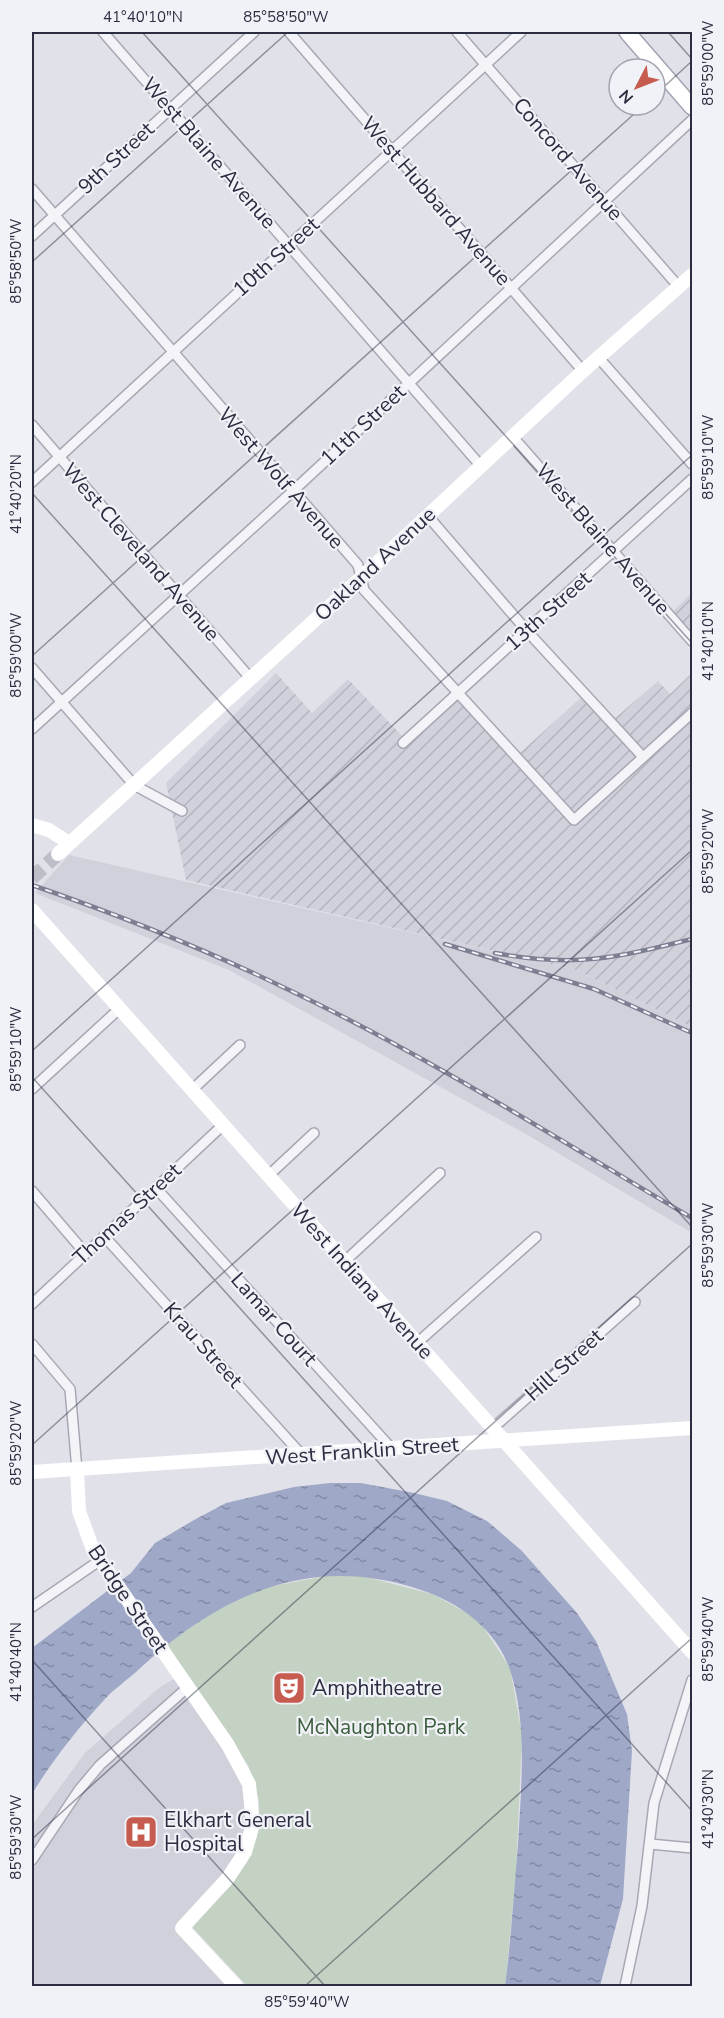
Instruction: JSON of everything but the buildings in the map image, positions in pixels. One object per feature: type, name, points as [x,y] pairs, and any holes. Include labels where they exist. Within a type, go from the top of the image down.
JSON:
[{"type":"main road","points":[[627,32],[693,107]]},
{"type":"street","name":"West Blaine Avenue","points":[[103,32],[480,465]]},
{"type":"street","name":"9th Street","points":[[32,236],[254,32]]},
{"type":"street","name":"West Hubbard Avenue","points":[[289,32],[583,370]]},
{"type":"street","name":"Concord Avenue","points":[[457,32],[605,202],[688,283]]},
{"type":"street","name":"10th Street","points":[[32,482],[521,32]]},
{"type":"street","name":"11th Street","points":[[32,729],[293,491],[693,120]]},
{"type":"street","name":"West Wolf Avenue","points":[[32,189],[358,565],[364,590],[574,820],[643,757]]},
{"type":"street","name":"Oakland Avenue","points":[[58,854],[362,577],[583,370],[688,283]]},
{"type":"street","points":[[598,357],[693,464]]},
{"type":"street","name":"West Cleveland Avenue","points":[[32,425],[251,679]]},
{"type":"street","name":"West Blaine Avenue","points":[[513,437],[693,641]]},
{"type":"street","name":"13th Street","points":[[403,743],[693,479]]},
{"type":"street","points":[[427,515],[527,631],[643,757],[693,713]]},
{"type":"street","points":[[32,668],[134,785],[182,811]]},
{"type":"street","points":[[32,825],[49,830],[69,843]]},
{"type":"street","name":"West Indiana Avenue","points":[[32,910],[693,1652]]},
{"type":"street","points":[[32,1089],[119,1008]]},
{"type":"street","points":[[192,1090],[240,1046]]},
{"type":"street","name":"Thomas Street","points":[[32,1304],[223,1125]]},
{"type":"street","points":[[268,1176],[314,1133]]},
{"type":"street","points":[[344,1262],[440,1173]]},
{"type":"street","name":"Lamar Court","points":[[156,1188],[393,1450]]},
{"type":"street","points":[[32,1191],[85,1253]]},
{"type":"street","name":"Krau Street","points":[[104,1236],[302,1455]]},
{"type":"street","points":[[417,1343],[536,1237]]},
{"type":"street","name":"Hill Street","points":[[493,1428],[635,1302]]},
{"type":"street","points":[[32,1344],[70,1389],[77,1470]]},
{"type":"street","name":"West Franklin Street","points":[[32,1472],[393,1450],[693,1428]]},
{"type":"street","name":"Bridge Street","points":[[77,1470],[78,1500],[82,1523],[103,1565],[238,1761],[252,1797],[251,1832],[241,1859],[228,1878],[182,1928],[236,1986]]},
{"type":"street","points":[[32,1607],[103,1565]]},
{"type":"street","points":[[625,1986],[642,1906],[654,1803],[693,1680]]},
{"type":"street","points":[[32,1860],[88,1777],[118,1747],[188,1687]]},
{"type":"street","points":[[650,1844],[693,1848]]},
{"type":"shaded area","points":[[692,593],[692,647],[666,618]]},
{"type":"shaded area","points":[[276,673],[312,713],[348,679],[404,738],[458,686],[520,753],[587,692],[613,720],[658,681],[670,694],[692,673],[692,1027],[576,970],[186,880],[166,783]]},
{"type":"shaded area","points":[[69,855],[576,970],[692,1027],[692,1233],[531,1137],[229,970],[35,893]]},
{"type":"shaded area","name":"Elkhart General Hospital","points":[[179,1676],[244,1775],[249,1840],[181,1928],[235,1986],[32,1986],[32,1825],[85,1753],[160,1687]]},
{"type":"green space","name":"McNaughton Park","points":[[331,1575],[362,1576],[432,1594],[478,1619],[510,1668],[522,1735],[516,1873],[505,1986],[247,1986],[193,1928],[194,1922],[247,1862],[257,1837],[259,1800],[249,1767],[167,1644],[219,1608],[262,1588]]},
{"type":"water","points":[[330,1483],[361,1483],[414,1493],[447,1501],[487,1521],[521,1550],[577,1613],[596,1641],[627,1714],[632,1751],[623,1899],[600,1986],[505,1986],[522,1778],[521,1734],[516,1691],[504,1655],[486,1630],[463,1610],[421,1590],[380,1579],[341,1576],[303,1579],[267,1588],[233,1603],[199,1622],[167,1645],[109,1695],[66,1745],[32,1794],[32,1648],[131,1573],[155,1543],[194,1520],[226,1503],[294,1487]]},
{"type":"tunnel","points":[[32,878],[58,854]]},
{"type":"railway","points":[[32,885],[194,947],[341,1016],[443,1071],[692,1218]]},
{"type":"railway","points":[[495,953],[549,960],[595,959],[692,939]]},
{"type":"railway","points":[[445,944],[594,989],[692,1033]]},
{"type":"place","name":"Amphitheatre","points":[[289,1688]]},
{"type":"place","name":"Elkhart General Hospital","points":[[141,1832]]}]
